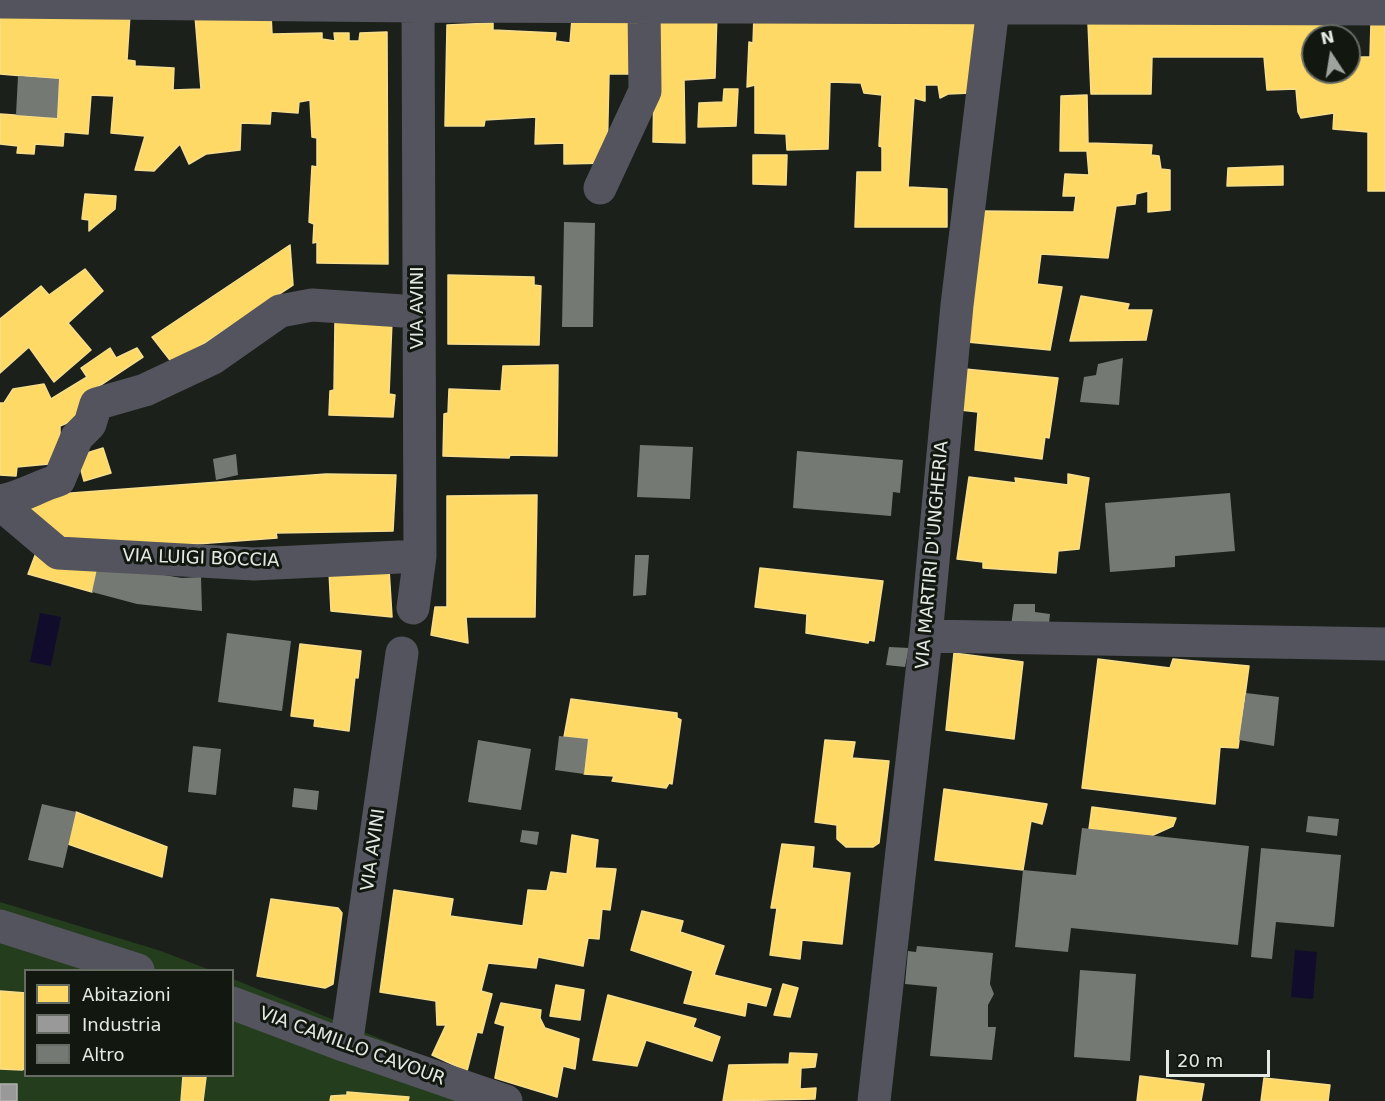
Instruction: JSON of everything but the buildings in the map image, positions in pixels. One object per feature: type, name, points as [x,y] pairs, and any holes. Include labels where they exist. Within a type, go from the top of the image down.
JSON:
[{"type":"street","points":[[0,2],[573,3],[644,6],[993,8],[1156,4],[1385,9]]},
{"type":"street","name":"VIA AVINI","points":[[413,608],[420,556],[418,3]]},
{"type":"street","points":[[600,188],[645,91],[644,6]]},
{"type":"street","name":"VIA MARTIRI D'UNGHERIA","points":[[873,1101],[926,636],[957,305],[993,8]]},
{"type":"street","name":"VIA LUIGI BOCCIA","points":[[0,502],[15,499],[40,485],[59,480],[77,437],[90,424],[96,404],[145,390],[213,358],[280,311],[312,305],[418,312]]},
{"type":"street","name":"VIA LUIGI BOCCIA","points":[[0,502],[58,553],[254,564],[420,556]]},
{"type":"street","points":[[926,636],[1385,644]]},
{"type":"street","name":"VIA AVINI","points":[[346,1046],[402,653]]},
{"type":"street","points":[[0,926],[135,969]]},
{"type":"street","name":"VIA CAMILLO CAVOUR","points":[[234,1004],[346,1046],[506,1101]]},
{"type":"green space","points":[[0,902],[161,951],[207,969],[24,969],[24,1077],[234,1077],[234,979],[487,1082],[522,1101],[0,1101]]},
{"type":"shaded area","points":[[40,613],[61,617],[51,666],[30,662]]},
{"type":"shaded area","points":[[1295,950],[1317,952],[1313,999],[1291,997]]}]
